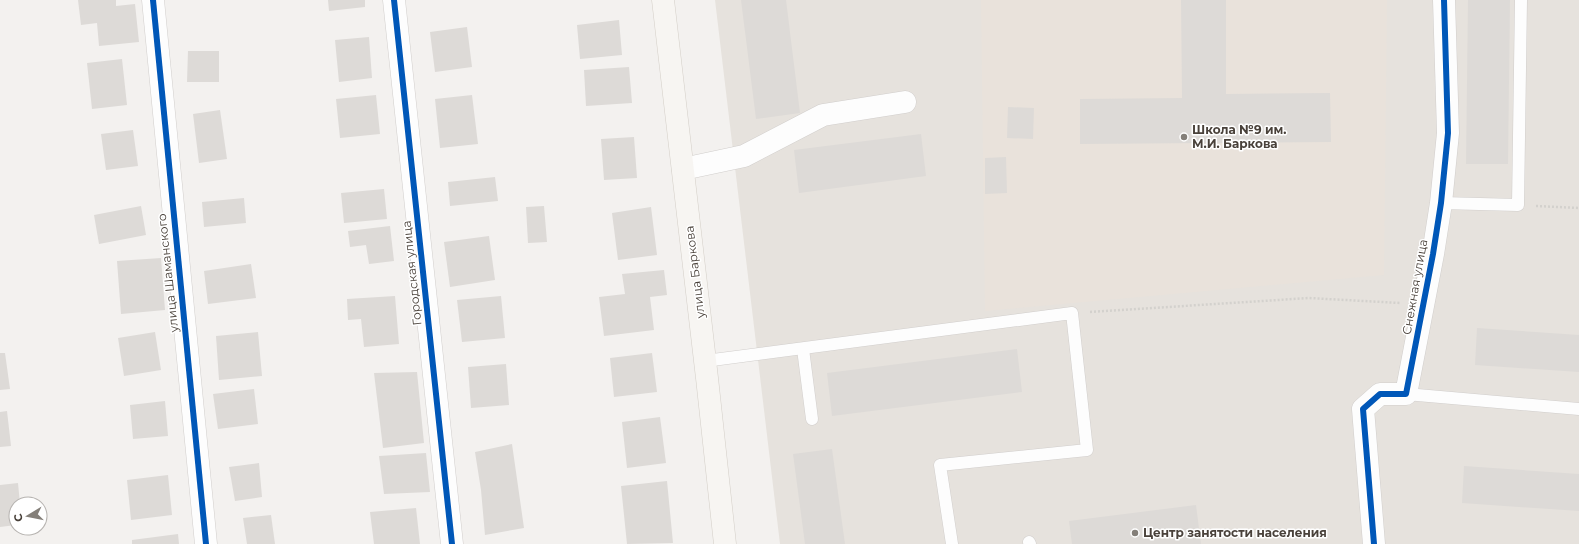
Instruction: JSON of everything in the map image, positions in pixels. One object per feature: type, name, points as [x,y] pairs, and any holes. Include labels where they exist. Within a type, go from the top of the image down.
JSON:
[{"type":"main road","name":"улица Баркова","points":[[662,0],[683,169],[725,544]]},
{"type":"street","name":"улица Шаманского","points":[[152,0],[206,544]]},
{"type":"street","name":"Городская улица","points":[[394,0],[452,544]]},
{"type":"street","name":"Снежная улица","points":[[1406,394],[1441,202],[1448,134],[1444,0]]},
{"type":"street","points":[[683,169],[744,156],[822,116],[905,102]]},
{"type":"street","points":[[1374,544],[1363,409],[1380,394],[1406,394]]},
{"type":"lane","points":[[1441,202],[1518,205],[1521,0]]},
{"type":"lane","points":[[705,361],[1072,313],[1086,450],[940,465],[952,544]]},
{"type":"lane","points":[[803,349],[812,419]]},
{"type":"lane","points":[[1406,394],[1579,409]]},
{"type":"path","points":[[1518,205],[1579,208]]},
{"type":"path","points":[[1072,313],[1309,298],[1423,304]]},
{"type":"shaded area","points":[[715,0],[1579,0],[1579,544],[780,544]]},
{"type":"shaded area","name":"Школа №9 им. М.И. Баркова","points":[[981,0],[1387,0],[1384,275],[985,311]]},
{"type":"building","points":[[78,0],[116,0],[116,6],[135,4],[139,42],[99,46],[97,23],[81,25]]},
{"type":"building","points":[[328,0],[365,0],[365,7],[329,11]]},
{"type":"building","points":[[741,0],[786,0],[800,113],[756,119]]},
{"type":"building","points":[[1181,0],[1226,0],[1226,94],[1330,93],[1331,142],[1080,144],[1080,99],[1182,98]]},
{"type":"building","points":[[1468,0],[1510,0],[1508,164],[1466,164]]},
{"type":"building","points":[[619,20],[622,55],[580,59],[577,25]]},
{"type":"building","points":[[467,27],[472,67],[435,72],[430,32]]},
{"type":"building","points":[[369,37],[372,78],[339,82],[335,40]]},
{"type":"building","points":[[188,51],[219,51],[219,82],[187,82]]},
{"type":"building","points":[[122,59],[127,105],[92,109],[87,63]]},
{"type":"building","points":[[629,67],[632,103],[586,106],[584,70]]},
{"type":"building","points":[[376,95],[380,134],[340,138],[336,99]]},
{"type":"building","points":[[472,95],[478,144],[440,148],[435,99]]},
{"type":"building","points":[[1008,107],[1034,108],[1033,139],[1007,138]]},
{"type":"building","points":[[220,110],[227,159],[199,163],[193,114]]},
{"type":"building","points":[[133,130],[138,166],[106,170],[101,134]]},
{"type":"building","points":[[921,134],[926,176],[799,193],[794,150]]},
{"type":"building","points":[[634,137],[637,178],[604,180],[601,139]]},
{"type":"building","points":[[1006,157],[1007,193],[985,194],[985,158]]},
{"type":"building","points":[[495,177],[498,201],[450,206],[448,182]]},
{"type":"building","points":[[384,189],[387,219],[344,223],[341,193]]},
{"type":"building","points":[[244,198],[246,223],[204,227],[202,202]]},
{"type":"building","points":[[141,206],[146,235],[99,244],[94,215]]},
{"type":"building","points":[[544,206],[547,242],[528,243],[526,207]]},
{"type":"building","points":[[651,207],[657,255],[618,260],[612,213]]},
{"type":"building","points":[[390,226],[394,261],[369,264],[366,245],[350,247],[348,231]]},
{"type":"building","points":[[489,236],[495,280],[450,287],[444,242]]},
{"type":"building","points":[[161,258],[165,310],[121,314],[117,261]]},
{"type":"building","points":[[251,264],[256,298],[208,304],[204,271]]},
{"type":"building","points":[[664,270],[667,295],[650,297],[654,330],[604,336],[599,297],[625,294],[622,274]]},
{"type":"building","points":[[395,296],[399,344],[364,347],[361,319],[348,320],[347,299]]},
{"type":"building","points":[[501,296],[505,338],[462,342],[457,300]]},
{"type":"building","points":[[1477,328],[1579,335],[1579,372],[1475,365]]},
{"type":"building","points":[[155,332],[161,370],[124,376],[118,338]]},
{"type":"building","points":[[258,332],[262,376],[219,380],[216,336]]},
{"type":"building","points":[[1017,349],[1022,392],[832,416],[827,373]]},
{"type":"building","points":[[0,353],[5,353],[10,389],[0,390]]},
{"type":"building","points":[[652,353],[657,392],[614,397],[610,358]]},
{"type":"building","points":[[506,364],[509,405],[471,408],[468,367]]},
{"type":"building","points":[[417,372],[424,443],[383,448],[374,373]]},
{"type":"building","points":[[254,389],[258,424],[218,429],[213,394]]},
{"type":"building","points":[[165,401],[168,436],[133,439],[130,405]]},
{"type":"building","points":[[7,411],[11,446],[0,447],[0,412]]},
{"type":"building","points":[[660,417],[666,463],[627,468],[622,422]]},
{"type":"building","points":[[512,444],[524,528],[485,535],[481,490],[475,452]]},
{"type":"building","points":[[832,449],[845,544],[805,544],[793,454]]},
{"type":"building","points":[[426,453],[430,492],[384,494],[379,456]]},
{"type":"building","points":[[259,463],[262,497],[235,501],[229,467]]},
{"type":"building","points":[[1464,466],[1579,474],[1579,511],[1462,503]]},
{"type":"building","points":[[168,475],[172,515],[131,520],[127,480]]},
{"type":"building","points":[[667,481],[673,543],[627,544],[621,486]]},
{"type":"building","points":[[18,483],[19,496],[8,496],[8,526],[0,527],[0,485]]},
{"type":"building","name":"Центр занятости населения","points":[[1196,505],[1201,544],[1072,544],[1069,521]]},
{"type":"building","points":[[416,508],[420,544],[374,544],[370,512]]},
{"type":"building","points":[[271,515],[275,544],[247,544],[243,518]]},
{"type":"building","points":[[178,534],[179,544],[132,544],[132,540]]},
{"type":"cycle path","points":[[153,0],[206,544]]},
{"type":"cycle path","points":[[394,0],[452,544]]},
{"type":"cycle path","points":[[1374,544],[1363,409],[1380,394],[1406,394],[1433,254],[1441,203],[1448,133],[1444,0]]},
{"type":"place","name":"Школа №9 им. М.И. Баркова","points":[[1184,137]]},
{"type":"place","name":"Центр занятости населения","points":[[1135,533]]}]
